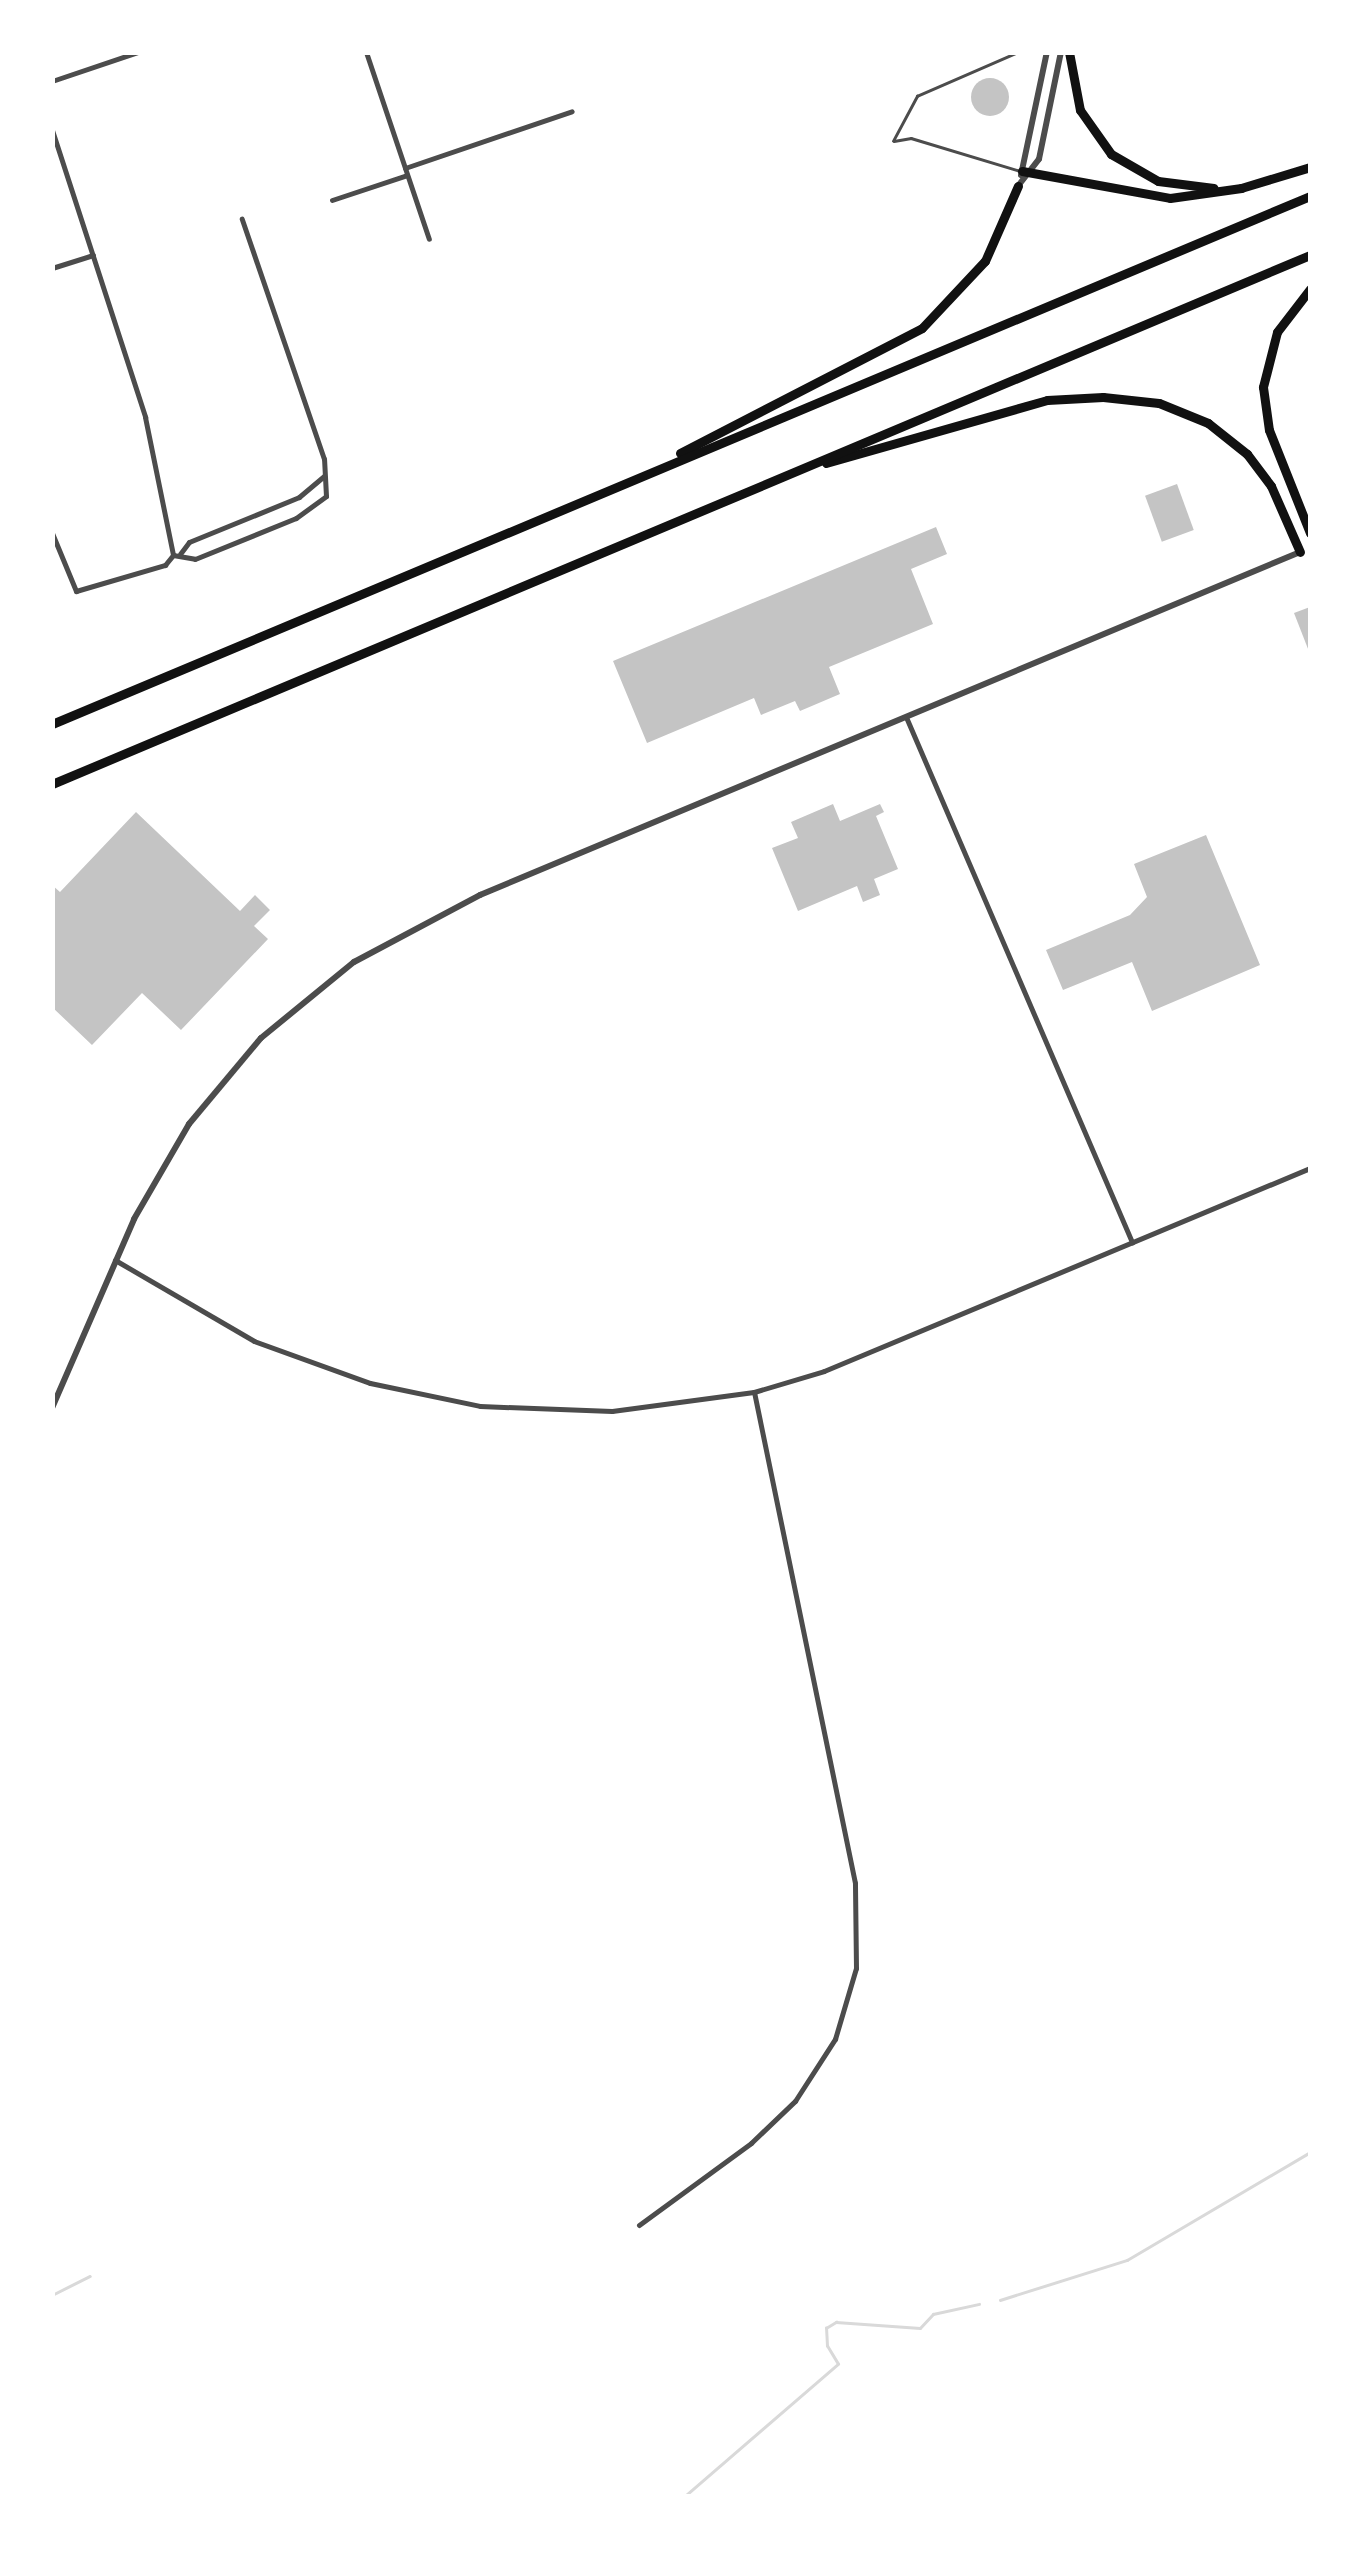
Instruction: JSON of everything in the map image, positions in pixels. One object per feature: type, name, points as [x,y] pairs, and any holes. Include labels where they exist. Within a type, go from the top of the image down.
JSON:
[{"type":"highway","points":[[1065,52],[1084,118],[1123,164],[1172,185],[1252,186]]},
{"type":"highway","points":[[1026,172],[1170,198],[1252,186],[1310,167]]},
{"type":"highway","points":[[611,488],[915,334],[985,260],[1018,186]]},
{"type":"highway","points":[[52,724],[1310,196]]},
{"type":"highway","points":[[52,784],[1310,254]]},
{"type":"highway","points":[[1310,289],[1274,340],[1263,398],[1270,435],[1310,533]]},
{"type":"highway","points":[[780,476],[1037,402],[1143,400],[1193,415],[1242,448],[1271,486],[1300,552]]},
{"type":"street","points":[[52,81],[138,52]]},
{"type":"street","points":[[366,52],[429,239]]},
{"type":"street","points":[[1026,172],[1047,52]]},
{"type":"street","points":[[1018,186],[1039,159],[1065,52]]},
{"type":"street","points":[[332,200],[572,111]]},
{"type":"street","points":[[52,130],[145,417],[176,555]]},
{"type":"street","points":[[176,555],[195,559],[309,512],[326,496],[324,476],[242,220]]},
{"type":"street","points":[[52,268],[93,255]]},
{"type":"street","points":[[52,533],[76,591],[157,568],[189,542],[299,497],[324,476]]},
{"type":"street","points":[[52,1408],[115,1260],[156,1176],[210,1096],[270,1030],[362,956],[462,903],[1300,552]]},
{"type":"street","points":[[906,717],[1132,1242]]},
{"type":"street","points":[[115,1260],[283,1354],[438,1400],[585,1412],[754,1392],[866,1356],[1310,1168]]},
{"type":"street","points":[[639,2225],[751,2143],[796,2101],[835,2039],[856,1968],[855,1884],[754,1392]]},
{"type":"lane","points":[[1018,52],[917,96],[894,142],[911,138],[1026,172]]},
{"type":"building","points":[[990,78],[1004,83],[1009,97],[1004,111],[990,116],[976,111],[971,97],[976,83]]},
{"type":"building","points":[[1177,484],[1194,530],[1162,542],[1145,496]]},
{"type":"building","points":[[936,527],[947,554],[911,569],[933,624],[829,667],[840,694],[800,711],[795,701],[761,715],[754,698],[647,743],[613,661]]},
{"type":"building","points":[[1310,607],[1310,654],[1294,613]]},
{"type":"building","points":[[833,804],[840,821],[880,804],[884,812],[876,816],[898,869],[874,879],[880,895],[863,902],[857,886],[798,911],[772,848],[798,838],[791,822]]},
{"type":"building","points":[[136,812],[240,911],[255,895],[270,910],[254,926],[268,939],[181,1030],[142,993],[92,1045],[52,1007],[52,885],[60,892]]},
{"type":"building","points":[[1206,835],[1260,965],[1152,1011],[1132,962],[1063,990],[1046,950],[1130,915],[1147,897],[1134,864]]},
{"type":"waterway","points":[[1000,2300],[1127,2260],[1310,2152]]},
{"type":"waterway","points":[[52,2295],[90,2276]]},
{"type":"waterway","points":[[685,2496],[838,2364],[827,2346],[826,2328],[836,2322],[920,2328],[933,2314],[979,2304]]}]
